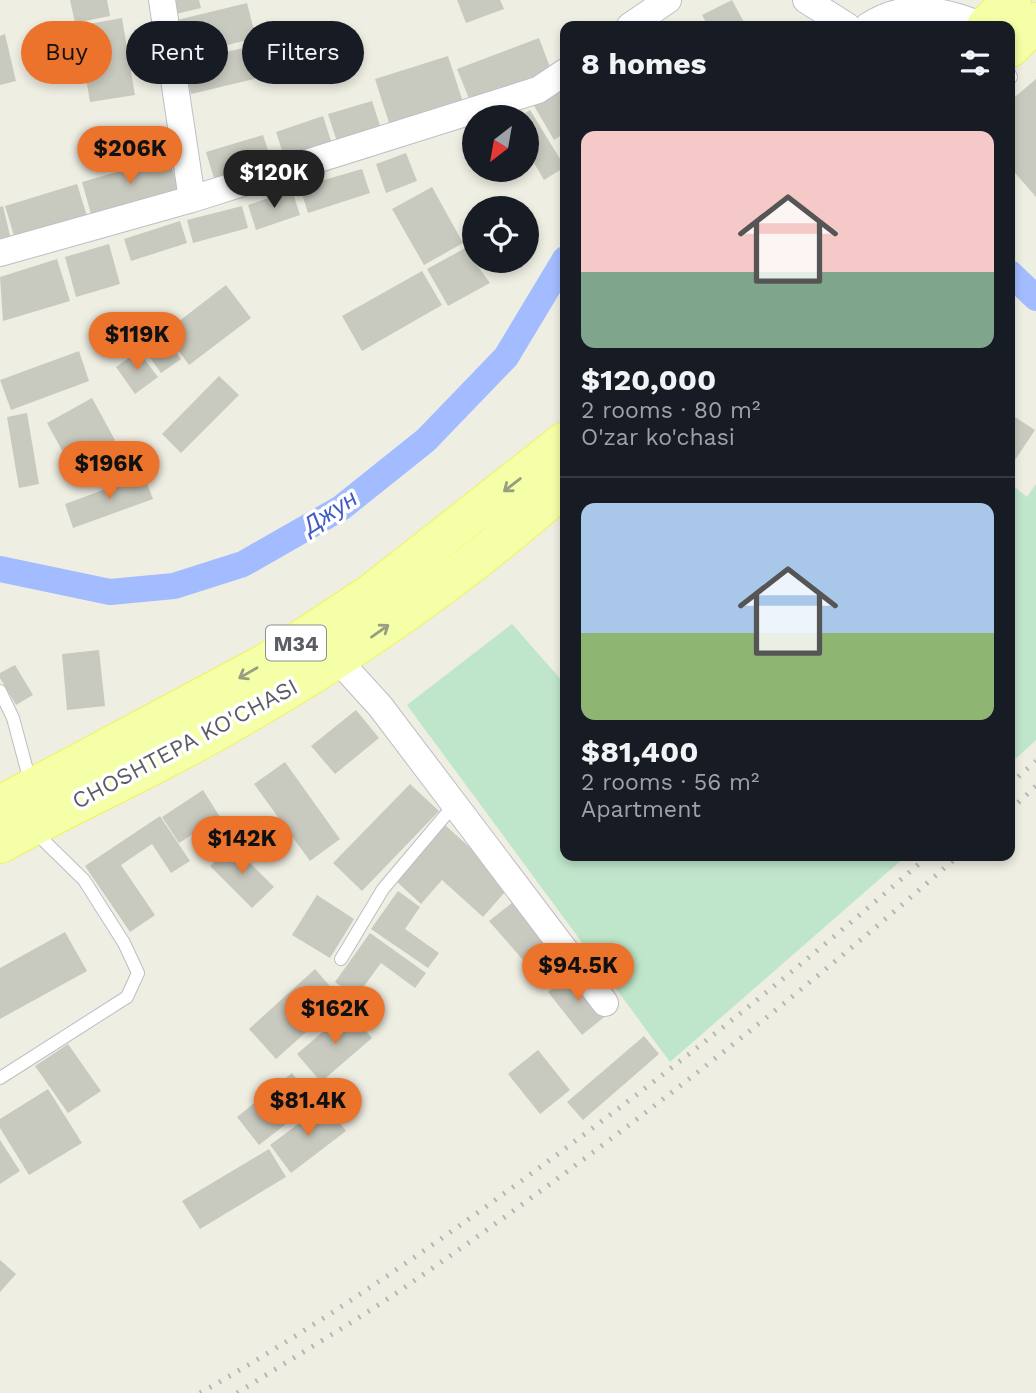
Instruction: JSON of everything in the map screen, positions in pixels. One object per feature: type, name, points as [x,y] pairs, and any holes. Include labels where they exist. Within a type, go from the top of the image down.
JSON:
[{"type":"main road","points":[[990,21],[1012,0]]},
{"type":"main road","points":[[1015,58],[1036,22]]},
{"type":"main road","name":"CHOSHTEPA KO'CHASI","points":[[16,797],[209,695],[302,639],[373,592],[560,445]]},
{"type":"main road","name":"CHOSHTEPA KO'CHASI","points":[[15,836],[230,724],[338,660],[470,565],[560,490]]},
{"type":"street","points":[[162,0],[192,199]]},
{"type":"street","points":[[637,21],[668,0]]},
{"type":"street","points":[[806,0],[839,21]]},
{"type":"street","points":[[876,21],[902,6],[945,12],[971,21]]},
{"type":"street","points":[[0,253],[192,199],[538,90],[560,75]]},
{"type":"street","points":[[338,660],[380,706],[605,1003]]},
{"type":"lane","points":[[0,691],[13,719],[16,797]]},
{"type":"lane","points":[[341,959],[383,889],[454,805]]},
{"type":"lane","points":[[0,1078],[127,998],[138,973],[124,943],[84,880],[15,836]]},
{"type":"green space","points":[[1036,484],[1036,740],[1015,759],[1015,487],[1027,497]]},
{"type":"green space","points":[[512,624],[560,678],[560,861],[900,861],[670,1062],[407,705]]},
{"type":"building","points":[[70,0],[107,0],[110,16],[75,21]]},
{"type":"building","points":[[168,0],[199,0],[201,8],[172,15]]},
{"type":"building","points":[[457,0],[500,0],[504,9],[466,23]]},
{"type":"building","points":[[732,0],[743,21],[705,21],[702,15]]},
{"type":"building","points":[[247,3],[252,21],[242,21],[242,41],[228,45],[228,21],[173,21]]},
{"type":"building","points":[[122,18],[126,42],[126,84],[133,84],[135,95],[90,102],[87,84],[112,84],[112,21],[105,21]]},
{"type":"building","points":[[5,34],[16,81],[0,85],[0,36]]},
{"type":"building","points":[[539,38],[551,70],[470,101],[457,69]]},
{"type":"building","points":[[242,48],[242,82],[191,94],[188,84],[228,84],[228,51]]},
{"type":"building","points":[[448,56],[463,102],[390,126],[375,79]]},
{"type":"building","points":[[1036,79],[1036,197],[1015,173],[1015,97]]},
{"type":"building","points":[[560,87],[560,136],[554,140],[539,114],[539,105],[534,105]]},
{"type":"building","points":[[372,101],[382,132],[338,145],[328,114]]},
{"type":"building","points":[[323,116],[333,147],[286,162],[276,132]]},
{"type":"building","points":[[539,125],[560,159],[560,170],[544,180],[539,171]]},
{"type":"building","points":[[263,135],[273,165],[215,182],[206,152]]},
{"type":"building","points":[[406,153],[417,181],[386,193],[376,164]]},
{"type":"building","points":[[169,157],[178,189],[91,214],[82,182]]},
{"type":"building","points":[[362,169],[370,193],[308,213],[300,187]]},
{"type":"building","points":[[77,184],[87,216],[15,239],[5,206]]},
{"type":"building","points":[[432,187],[462,244],[424,265],[392,209]]},
{"type":"building","points":[[292,190],[300,215],[256,230],[248,205]]},
{"type":"building","points":[[3,206],[11,240],[0,242],[0,207]]},
{"type":"building","points":[[242,206],[248,228],[193,243],[187,220]]},
{"type":"building","points":[[180,221],[187,243],[131,261],[124,239]]},
{"type":"building","points":[[109,244],[120,284],[76,297],[65,257]]},
{"type":"building","points":[[462,250],[462,273],[483,273],[490,283],[448,306],[427,269]]},
{"type":"building","points":[[57,259],[70,301],[3,321],[0,277]]},
{"type":"building","points":[[422,271],[442,305],[362,351],[342,316]]},
{"type":"building","points":[[226,285],[251,318],[189,365],[165,332]]},
{"type":"building","points":[[163,333],[181,359],[161,373],[143,348]]},
{"type":"building","points":[[79,351],[89,381],[11,410],[0,380]]},
{"type":"building","points":[[138,351],[158,377],[135,394],[116,367]]},
{"type":"building","points":[[219,376],[239,395],[181,453],[162,434]]},
{"type":"building","points":[[92,398],[115,440],[70,465],[47,423]]},
{"type":"building","points":[[27,413],[39,484],[19,488],[7,417]]},
{"type":"building","points":[[1015,417],[1035,430],[1015,460]]},
{"type":"building","points":[[144,475],[153,499],[73,528],[65,504]]},
{"type":"building","points":[[99,650],[105,706],[67,710],[62,654]]},
{"type":"building","points":[[15,665],[33,695],[16,705],[0,678],[0,673]]},
{"type":"building","points":[[356,710],[379,738],[335,774],[311,746]]},
{"type":"building","points":[[285,762],[340,839],[310,861],[254,784]]},
{"type":"building","points":[[410,784],[439,811],[362,891],[333,863]]},
{"type":"building","points":[[203,790],[220,817],[179,843],[162,817]]},
{"type":"building","points":[[160,816],[190,861],[171,873],[152,844],[121,865],[155,915],[130,932],[85,866]]},
{"type":"building","points":[[445,825],[511,885],[483,917],[442,880],[421,904],[395,880]]},
{"type":"building","points":[[232,845],[274,887],[252,908],[210,866]]},
{"type":"building","points":[[398,891],[420,907],[405,929],[439,953],[428,968],[371,929]]},
{"type":"building","points":[[317,895],[354,919],[330,958],[292,935]]},
{"type":"building","points":[[513,902],[566,963],[543,983],[489,921]]},
{"type":"building","points":[[65,932],[87,971],[0,1019],[0,968]]},
{"type":"building","points":[[370,933],[426,973],[415,988],[381,963],[356,997],[335,982]]},
{"type":"building","points":[[315,969],[342,1000],[276,1059],[249,1029]]},
{"type":"building","points":[[574,971],[608,1014],[582,1035],[548,992]]},
{"type":"building","points":[[348,1010],[372,1038],[321,1082],[297,1054]]},
{"type":"building","points":[[644,1036],[659,1054],[583,1120],[567,1102]]},
{"type":"building","points":[[68,1044],[101,1091],[68,1113],[35,1066]]},
{"type":"building","points":[[538,1050],[570,1090],[540,1114],[508,1074]]},
{"type":"building","points":[[292,1073],[314,1102],[259,1145],[237,1117]]},
{"type":"building","points":[[48,1089],[82,1143],[29,1175],[0,1128],[0,1119]]},
{"type":"building","points":[[325,1104],[346,1131],[291,1173],[270,1145]]},
{"type":"building","points":[[0,1140],[20,1171],[0,1184]]},
{"type":"building","points":[[269,1149],[286,1177],[200,1229],[182,1201]]},
{"type":"building","points":[[0,1260],[16,1274],[0,1292]]},
{"type":"waterway","name":"Джун","points":[[0,569],[110,592],[174,586],[243,564],[341,508],[426,440],[506,357],[560,267]]},
{"type":"waterway","name":"Джун","points":[[1015,278],[1036,298]]},
{"type":"railway","points":[[1015,780],[1036,761]]},
{"type":"railway","points":[[1015,805],[1036,786]]},
{"type":"railway","points":[[200,1393],[347,1303],[536,1170],[758,999],[922,861]]},
{"type":"railway","points":[[237,1393],[398,1292],[543,1189],[754,1027],[952,861]]}]
